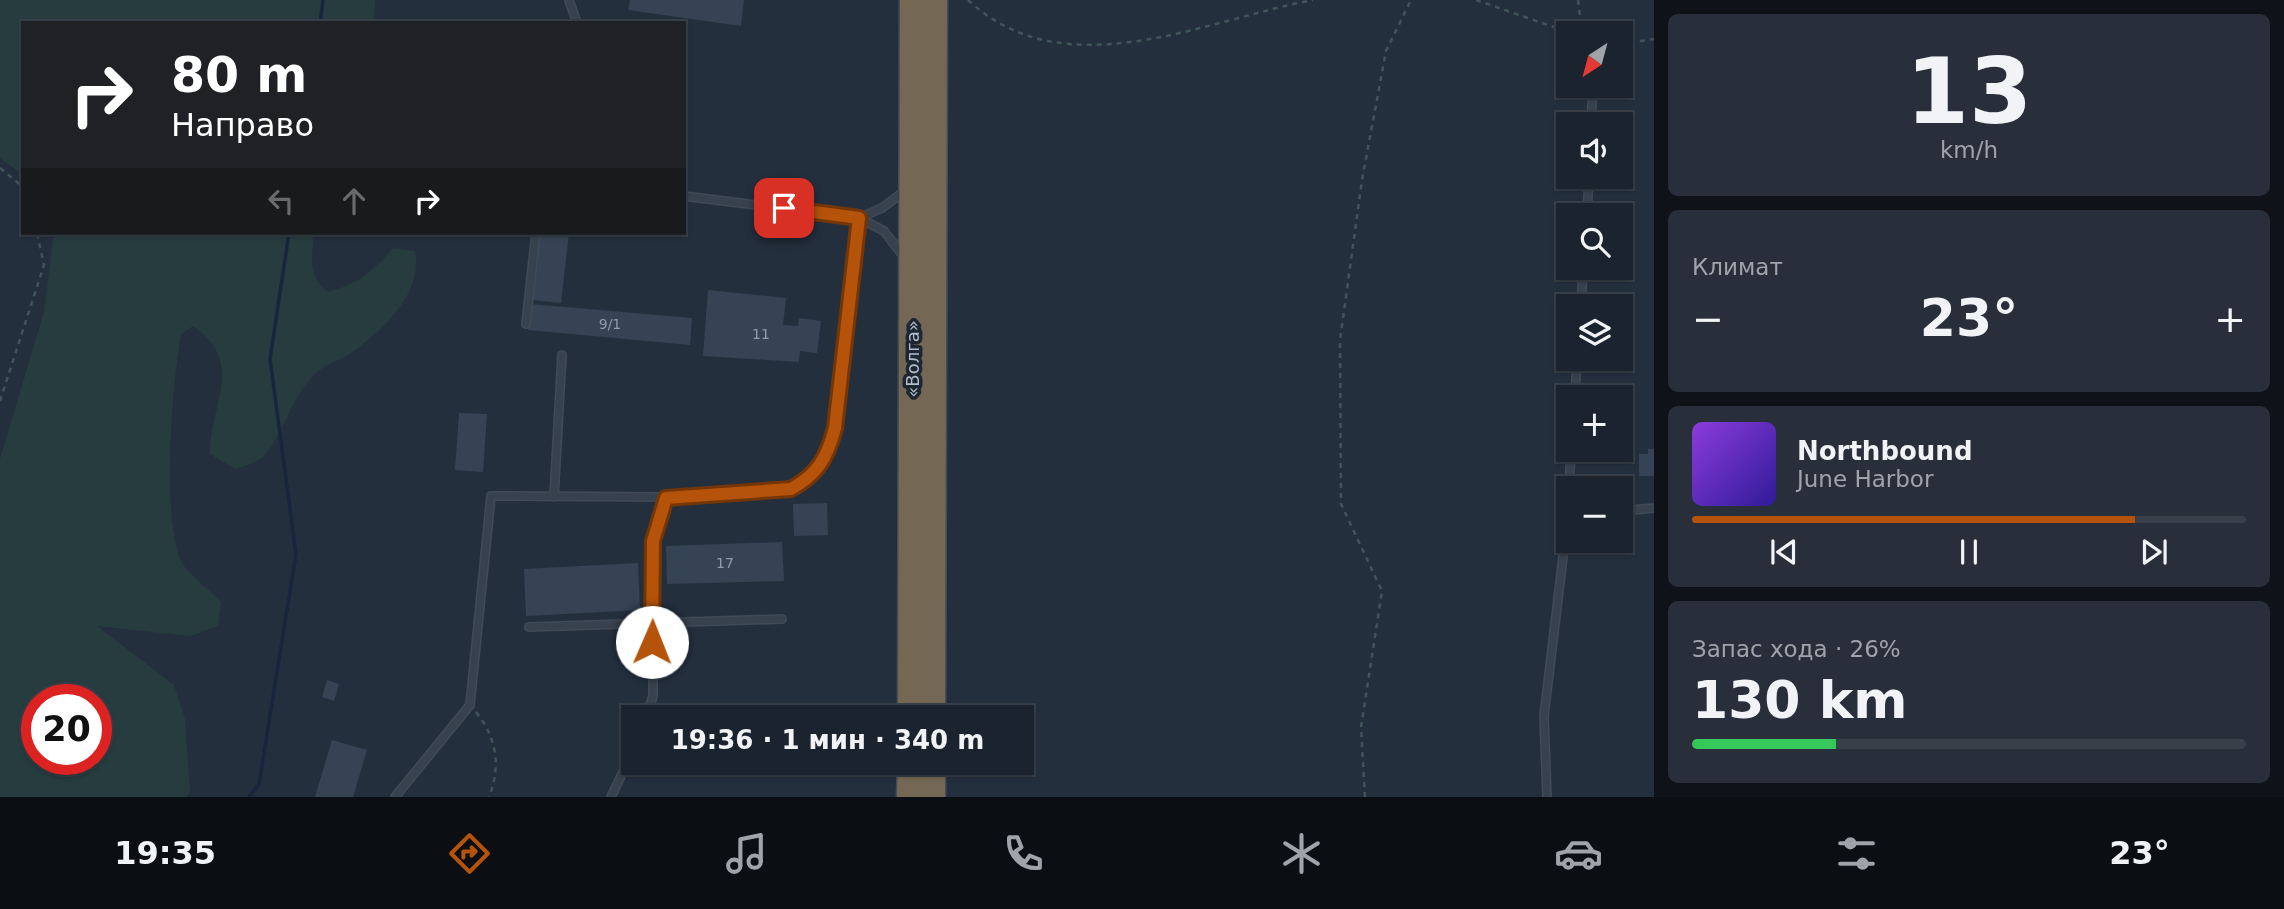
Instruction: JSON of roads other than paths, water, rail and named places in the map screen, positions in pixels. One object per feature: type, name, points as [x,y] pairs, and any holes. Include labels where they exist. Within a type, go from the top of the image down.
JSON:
[{"type":"highway","name":"«Волга»","points":[[910,705],[914,184],[912,0]]},
{"type":"highway","name":"«Волга»","points":[[933,705],[935,0]]},
{"type":"highway","points":[[909,775],[909,797]]},
{"type":"highway","points":[[933,775],[933,797]]},
{"type":"lane","points":[[569,0],[576,21]]},
{"type":"lane","points":[[859,218],[882,208],[914,184]]},
{"type":"lane","points":[[686,196],[859,218],[884,231],[912,269]]},
{"type":"lane","points":[[395,797],[470,705],[491,496],[666,498],[791,489],[818,469],[828,454],[835,428],[859,218]]},
{"type":"lane","points":[[526,324],[536,235]]},
{"type":"lane","points":[[554,497],[562,355]]},
{"type":"lane","points":[[650,705],[653,696],[653,541],[666,498]]},
{"type":"lane","points":[[1633,510],[1654,508]]},
{"type":"lane","points":[[1547,797],[1544,716],[1565,553]]},
{"type":"lane","points":[[529,627],[782,619]]},
{"type":"lane","points":[[611,797],[622,775]]},
{"type":"waterway","points":[[320,21],[323,0]]},
{"type":"waterway","points":[[249,797],[259,784],[296,554],[270,359],[289,235]]}]
